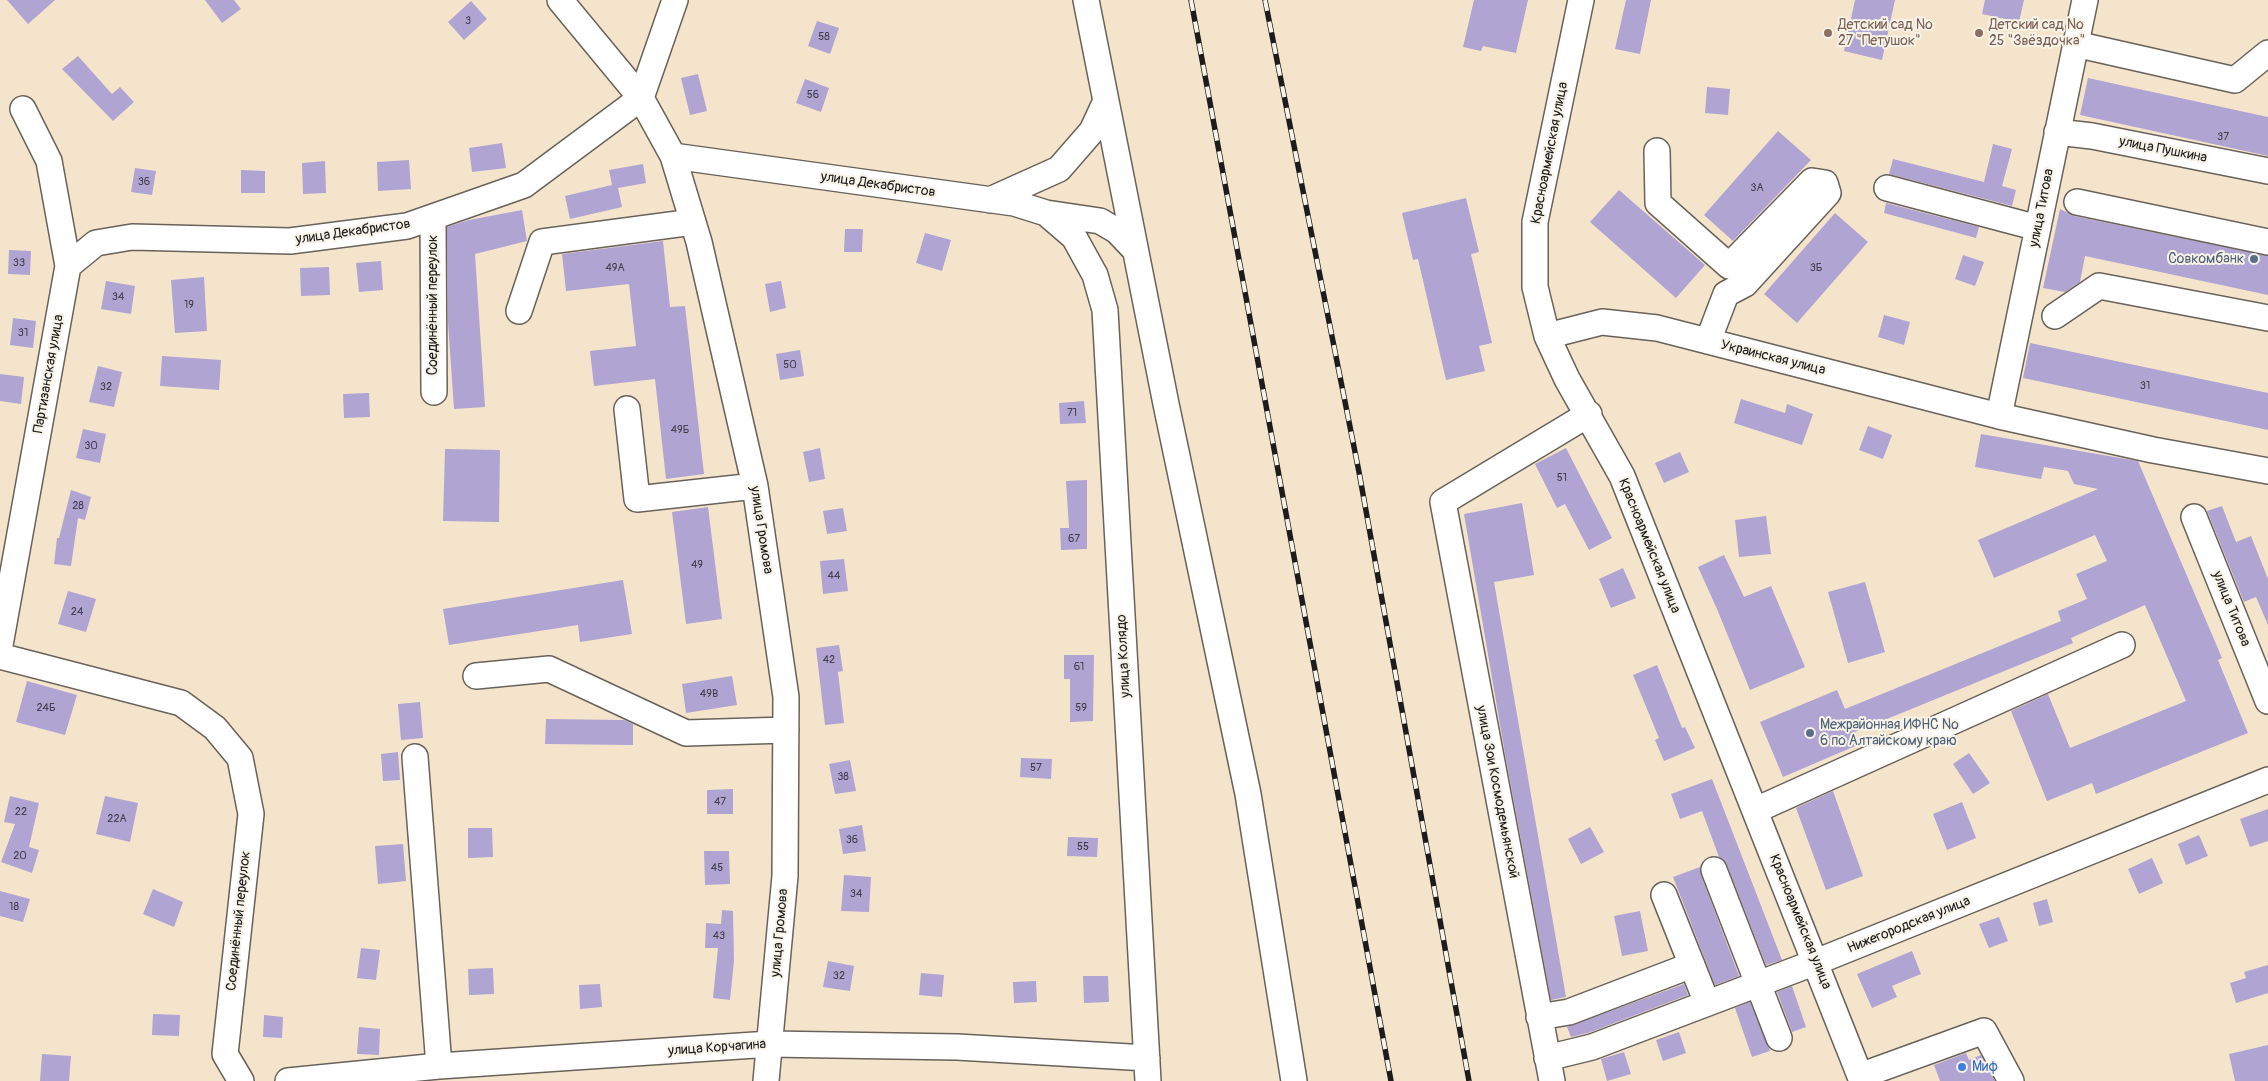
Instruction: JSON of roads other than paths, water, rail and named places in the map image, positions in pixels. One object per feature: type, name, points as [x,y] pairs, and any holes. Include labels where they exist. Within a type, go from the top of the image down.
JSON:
[{"type":"street","name":"улица Громова","points":[[560,0],[641,98],[673,156],[692,222],[755,486],[786,697],[786,876],[766,1081]]},
{"type":"street","points":[[641,98],[675,0]]},
{"type":"street","points":[[1086,0],[1105,103],[1248,794],[1294,1081]]},
{"type":"street","name":"Красноармейская улица","points":[[1581,0],[1535,222],[1535,287],[1547,336],[1567,379],[1589,414],[1622,476],[1756,810],[1861,1079]]},
{"type":"street","name":"улица Титова","points":[[1999,416],[2084,0]]},
{"type":"street","points":[[2076,44],[2234,80],[2268,53]]},
{"type":"street","name":"улица Декабристов","points":[[68,266],[96,243],[132,237],[290,241],[407,226],[524,185],[641,98]]},
{"type":"street","points":[[990,200],[1058,170],[1092,131],[1105,103]]},
{"type":"street","name":"Партизанская улица","points":[[0,645],[8,558],[68,266],[49,161],[23,109]]},
{"type":"street","name":"улица Пушкина","points":[[2057,132],[2092,136],[2268,170]]},
{"type":"street","points":[[1657,151],[1658,203],[1729,266]]},
{"type":"street","name":"улица Декабристов","points":[[673,156],[1014,203],[1046,213],[1074,237]]},
{"type":"street","points":[[1708,341],[1726,294],[1729,266],[1812,182],[1825,183],[1828,193],[1745,284],[1726,294]]},
{"type":"street","points":[[1886,188],[2038,228]]},
{"type":"street","points":[[2077,202],[2268,242]]},
{"type":"street","points":[[1046,213],[1100,221],[1117,231],[1135,250]]},
{"type":"street","name":"Соединённый переулок","points":[[433,217],[434,392]]},
{"type":"street","points":[[519,311],[542,242],[692,222]]},
{"type":"street","name":"улица Колядо","points":[[1074,237],[1095,275],[1104,310],[1148,1070]]},
{"type":"street","points":[[2055,316],[2099,286],[2268,318]]},
{"type":"street","name":"Украинская улица","points":[[1547,336],[1602,322],[1656,328],[1999,416],[2153,450],[2268,471]]},
{"type":"street","points":[[627,409],[636,499],[755,486]]},
{"type":"street","name":"улица Зои Космодемьянской","points":[[1549,1069],[1443,502],[1589,414]]},
{"type":"street","name":"улица Титова","points":[[2194,517],[2268,701]]},
{"type":"street","points":[[1756,810],[2122,645]]},
{"type":"street","name":"Соединённый переулок","points":[[0,656],[181,703],[215,728],[240,758],[251,814],[224,1054],[241,1081]]},
{"type":"street","points":[[476,676],[549,669],[686,733],[786,730]]},
{"type":"street","points":[[415,757],[439,1066]]},
{"type":"street","name":"Нижегородская улица","points":[[1549,1069],[1592,1048],[1816,962],[2268,780]]},
{"type":"street","points":[[1714,870],[1779,1038]]},
{"type":"street","points":[[1664,894],[1707,1003]]},
{"type":"street","points":[[1540,1017],[1569,1012],[1692,965]]},
{"type":"street","points":[[1861,1079],[1984,1031],[2011,1081]]},
{"type":"street","name":"улица Корчагина","points":[[288,1081],[439,1066],[770,1044],[957,1047],[1148,1070]]},
{"type":"railway","points":[[1191,0],[1391,1081]]},
{"type":"railway","points":[[1265,0],[1359,472],[1469,1081]]},
{"type":"place","name":"Детский сад № 27 \"Петушок\"","points":[[1828,33]]},
{"type":"place","name":"Детский сад № 25 \"Звёздочка\"","points":[[1979,33]]},
{"type":"place","name":"Совкомбанк","points":[[2254,259]]},
{"type":"place","name":"Межрайонная ИФНС № 6 по Алтайскому краю","points":[[1810,733]]},
{"type":"place","name":"Миф","points":[[1962,1067]]}]
